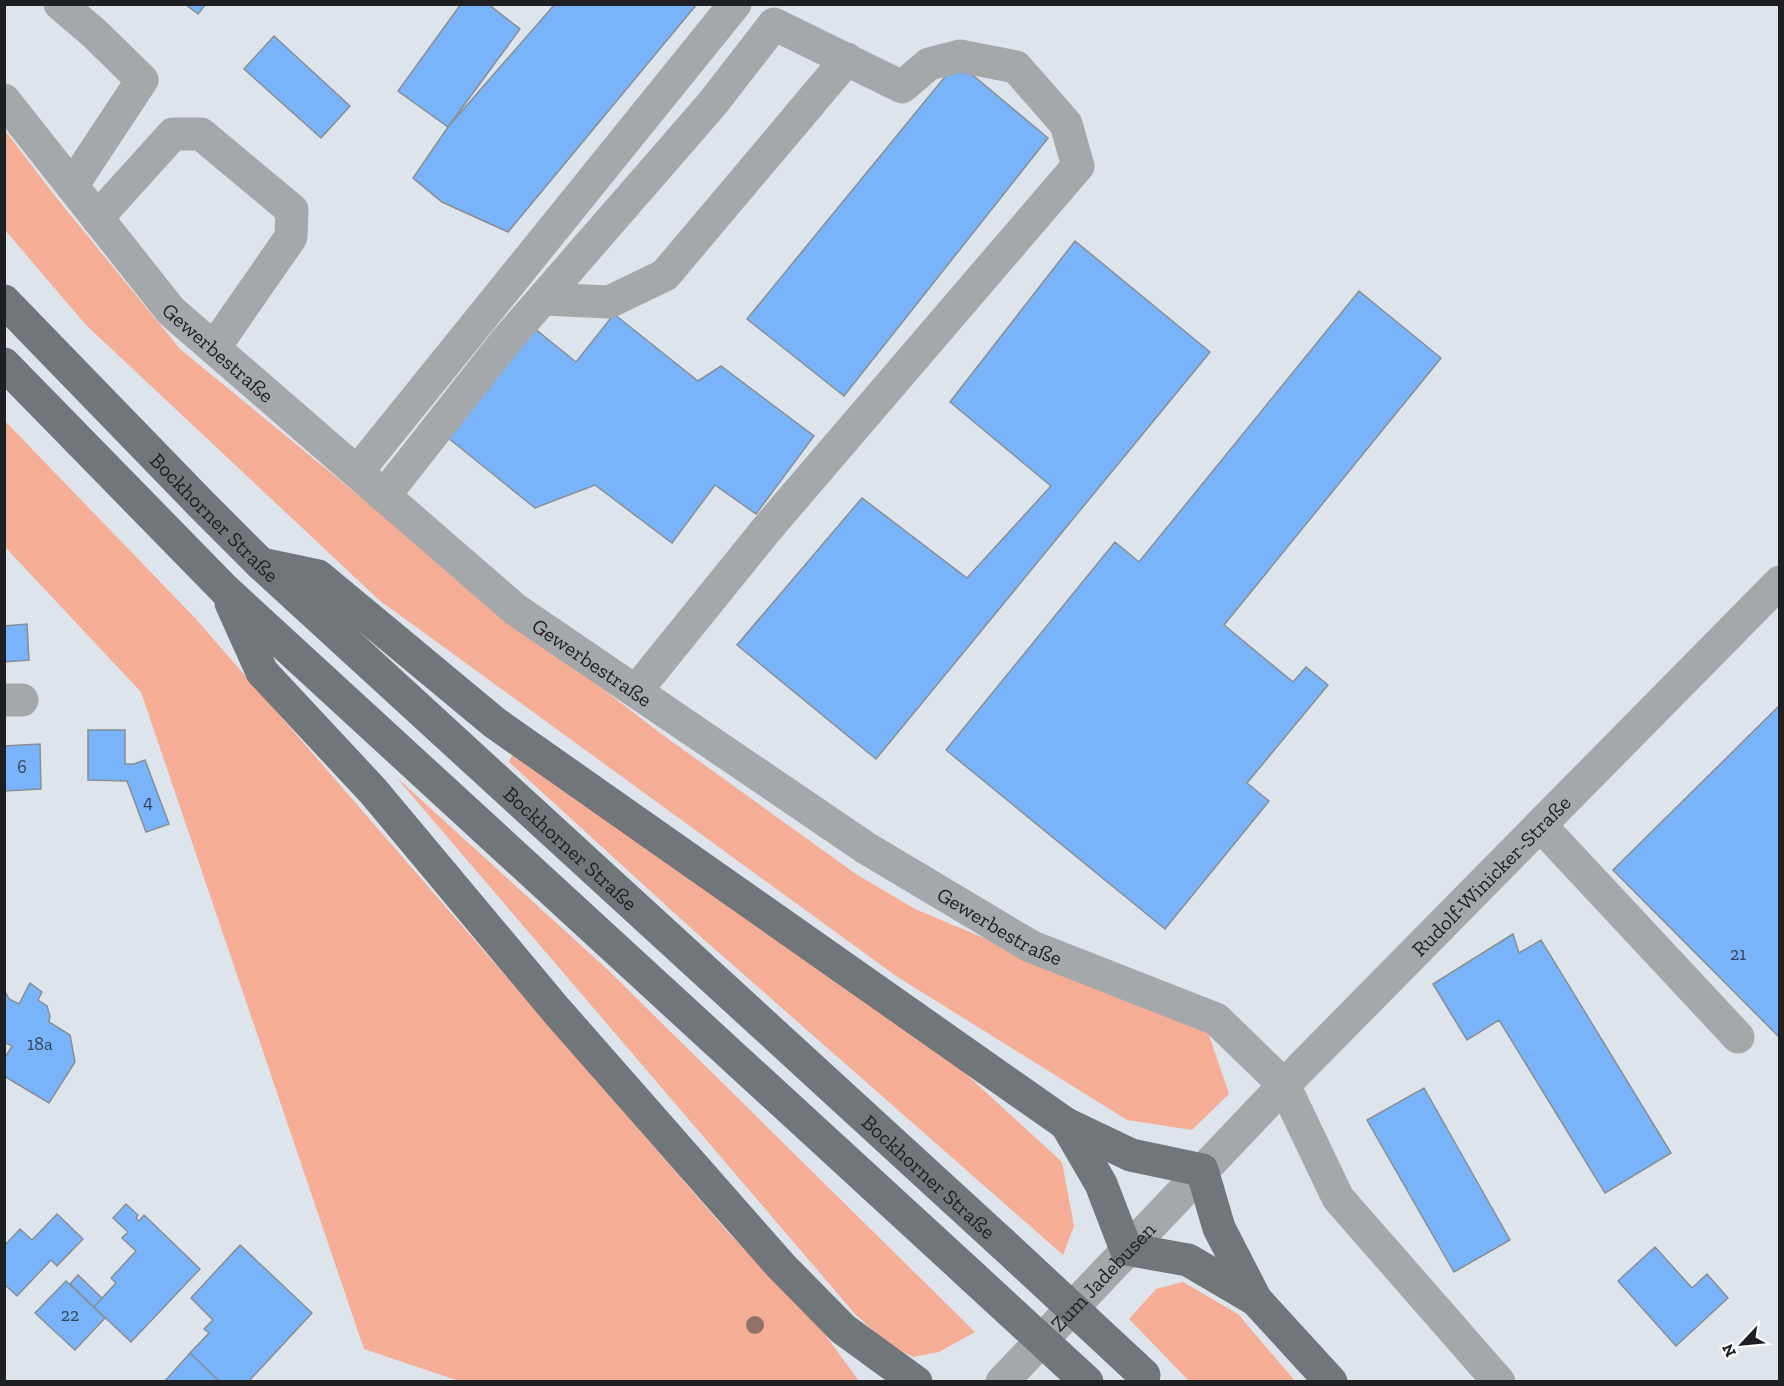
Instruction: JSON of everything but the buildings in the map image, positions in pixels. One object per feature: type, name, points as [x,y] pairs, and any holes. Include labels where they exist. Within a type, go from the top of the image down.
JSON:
[{"type":"main road","name":"Bockhorner Straße","points":[[4,301],[261,564],[1147,1378]]},
{"type":"main road","name":"Bockhorner Straße","points":[[4,364],[225,590],[1087,1382]]},
{"type":"main road","points":[[261,564],[318,576],[495,723],[1066,1124],[1131,1155],[1202,1170],[1219,1228],[1256,1300],[1330,1382]]},
{"type":"main road","points":[[225,590],[262,672],[373,791],[556,1010],[781,1266],[843,1329],[916,1382]]},
{"type":"main road","points":[[1066,1124],[1101,1184],[1126,1249],[1188,1260],[1256,1300]]},
{"type":"main road","points":[[843,1329],[872,1382]]},
{"type":"street","points":[[60,4],[94,33],[142,80],[72,186]]},
{"type":"street","points":[[357,472],[735,4]]},
{"type":"street","points":[[384,496],[506,341],[712,104],[774,24],[902,87],[929,64],[960,56],[1016,67],[1066,124],[1078,166],[766,530],[636,691]]},
{"type":"street","points":[[543,299],[609,302],[664,275],[847,59]]},
{"type":"street","name":"Gewerbestraße","points":[[4,100],[171,311],[516,610],[866,848],[1030,946],[1216,1019],[1284,1085]]},
{"type":"street","points":[[98,218],[172,134],[201,134],[292,210],[291,237],[214,348]]},
{"type":"street","name":"Rudolf-Winicker-Straße","points":[[1202,1170],[1779,582]]},
{"type":"street","points":[[1540,826],[1738,1037]]},
{"type":"street","points":[[1284,1085],[1338,1198],[1499,1382]]},
{"type":"street","name":"Zum Jadebusen","points":[[1002,1382],[1202,1170]]},
{"type":"shaded area","points":[[4,129],[55,196],[180,349],[464,582],[660,733],[856,874],[915,909],[1208,1032],[1229,1094],[1192,1130],[1127,1120],[896,976],[379,600],[86,325],[5,230]]},
{"type":"shaded area","points":[[4,420],[196,619],[726,1230],[824,1333],[859,1381],[459,1381],[364,1349],[141,692],[5,547]]},
{"type":"shaded area","points":[[512,755],[954,1063],[1062,1162],[1074,1226],[1063,1255],[693,930],[509,762]]},
{"type":"shaded area","points":[[396,777],[607,969],[975,1332],[939,1352],[913,1357],[888,1344],[855,1314]]},
{"type":"shaded area","points":[[1183,1282],[1238,1314],[1295,1381],[1189,1381],[1129,1319],[1156,1289]]}]
